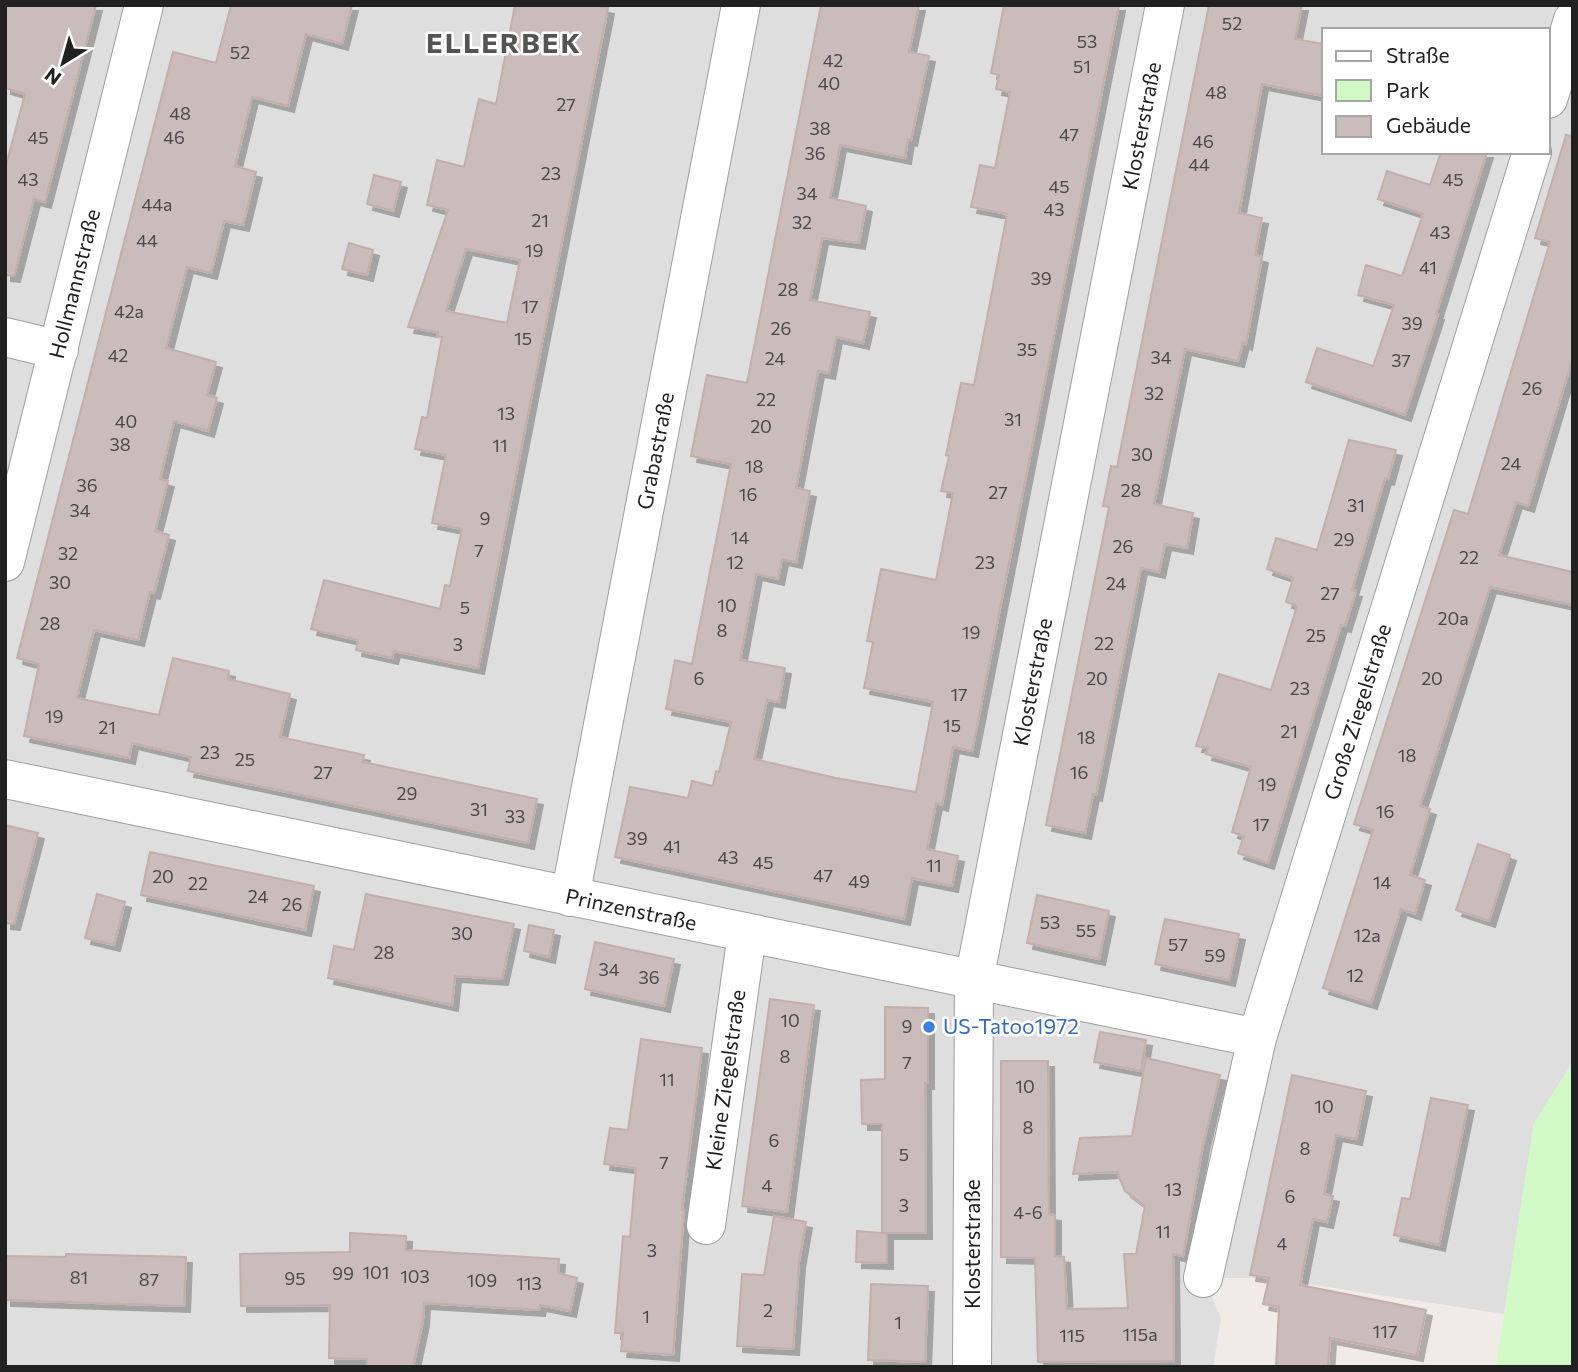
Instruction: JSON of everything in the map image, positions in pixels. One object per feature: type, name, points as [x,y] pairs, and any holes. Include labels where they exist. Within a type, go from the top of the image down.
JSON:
[{"type":"street","name":"Hollmannstraße","points":[[5,562],[144,5]]},
{"type":"street","name":"Grabastraße","points":[[570,897],[741,5]]},
{"type":"street","name":"Klosterstraße","points":[[972,1367],[974,980],[1165,5]]},
{"type":"street","points":[[1550,93],[1573,20]]},
{"type":"street","name":"Große Ziegelstraße","points":[[1203,1278],[1257,1038],[1531,154]]},
{"type":"street","points":[[5,337],[59,349]]},
{"type":"street","name":"Prinzenstraße","points":[[5,779],[1257,1038]]},
{"type":"street","name":"Kleine Ziegelstraße","points":[[706,1226],[747,934]]},
{"type":"shaded area","points":[[5,5],[1573,5],[1573,1062],[1534,1123],[1504,1314],[1269,1278],[1204,1278],[1221,1318],[1213,1367],[5,1367]]},
{"type":"green space","points":[[1573,1062],[1573,1367],[1496,1367],[1534,1123]]},
{"type":"building","points":[[5,5],[96,5],[45,202],[34,199],[14,276],[5,275],[5,169],[25,94],[5,88]]},
{"type":"building","points":[[231,5],[352,5],[342,44],[306,34],[288,106],[252,97],[235,166],[256,172],[243,225],[224,221],[211,273],[187,267],[166,348],[216,362],[207,395],[217,398],[208,431],[174,421],[160,479],[168,481],[155,531],[169,535],[138,640],[94,630],[77,698],[159,715],[173,658],[229,671],[228,679],[290,694],[280,737],[364,755],[363,762],[537,799],[528,843],[188,771],[191,757],[132,743],[129,758],[24,736],[39,664],[17,658],[173,52],[216,63]]},
{"type":"building","points":[[515,5],[594,5],[608,8],[478,668],[394,651],[392,658],[356,650],[358,640],[311,629],[324,580],[440,609],[445,585],[450,586],[462,529],[432,523],[446,455],[415,449],[422,417],[427,418],[442,337],[437,336],[438,332],[408,327],[448,210],[427,205],[437,160],[464,167],[479,99],[496,104]],"holes":[[[466,249],[520,260],[507,323],[446,311]]]},
{"type":"building","points":[[821,5],[919,5],[909,52],[929,56],[905,158],[840,145],[830,198],[866,206],[859,243],[822,238],[810,300],[870,312],[863,343],[836,337],[829,373],[818,371],[796,488],[810,491],[796,562],[782,559],[778,579],[756,574],[740,660],[785,668],[779,702],[767,700],[754,759],[836,778],[916,792],[933,702],[864,688],[873,642],[867,641],[881,569],[936,580],[953,493],[941,491],[949,456],[946,455],[961,383],[974,385],[1007,214],[971,207],[980,165],[995,168],[1010,92],[996,89],[999,75],[991,73],[1004,5],[1119,5],[972,751],[953,747],[942,805],[936,803],[927,849],[958,856],[952,886],[912,878],[904,919],[615,857],[630,787],[688,798],[692,781],[713,786],[716,771],[719,772],[731,722],[666,709],[675,660],[692,664],[731,464],[691,456],[707,375],[747,383]]},
{"type":"building","points":[[1209,5],[1302,5],[1295,39],[1322,44],[1322,96],[1262,84],[1239,213],[1262,218],[1255,255],[1262,257],[1246,344],[1243,342],[1238,361],[1185,349],[1154,504],[1193,513],[1187,548],[1165,544],[1159,572],[1141,568],[1096,795],[1093,794],[1085,833],[1046,825],[1109,507],[1103,506],[1111,466],[1117,467]]},
{"type":"building","points":[[1566,135],[1573,136],[1573,357],[1528,506],[1516,502],[1499,555],[1573,572],[1573,605],[1490,587],[1420,806],[1430,809],[1410,875],[1425,880],[1415,914],[1401,909],[1371,1003],[1323,988],[1373,830],[1354,824],[1454,510],[1468,514],[1550,242],[1535,238]]},
{"type":"building","points":[[1440,154],[1486,154],[1405,415],[1306,382],[1317,348],[1373,366],[1394,305],[1358,295],[1366,265],[1402,276],[1423,214],[1378,199],[1387,171],[1430,185]]},
{"type":"building","points":[[374,175],[401,182],[393,211],[367,204]]},
{"type":"building","points":[[349,243],[373,250],[367,275],[342,269]]},
{"type":"building","points":[[1349,440],[1396,450],[1352,590],[1356,591],[1345,626],[1341,625],[1268,863],[1238,853],[1244,836],[1232,832],[1251,767],[1206,754],[1208,748],[1196,746],[1219,674],[1271,690],[1297,606],[1286,602],[1293,578],[1267,569],[1276,538],[1317,550]]},
{"type":"building","points":[[5,825],[38,833],[14,924],[5,923]]},
{"type":"building","points":[[1478,844],[1510,855],[1489,921],[1456,910]]},
{"type":"building","points":[[150,852],[314,886],[305,930],[141,895]]},
{"type":"building","points":[[97,894],[125,902],[114,945],[85,938]]},
{"type":"building","points":[[366,894],[514,924],[502,979],[455,976],[452,1005],[328,978],[334,946],[354,950]]},
{"type":"building","points":[[1037,895],[1109,911],[1099,959],[1027,943]]},
{"type":"building","points":[[1165,919],[1239,934],[1229,980],[1155,964]]},
{"type":"building","points":[[529,925],[554,930],[549,957],[524,951]]},
{"type":"building","points":[[595,942],[674,959],[664,1006],[585,989]]},
{"type":"building","points":[[770,999],[814,1005],[787,1212],[742,1206]]},
{"type":"building","points":[[885,1007],[928,1008],[928,1083],[925,1083],[926,1233],[887,1233],[887,1263],[856,1262],[857,1231],[882,1233],[882,1124],[862,1124],[861,1080],[885,1079]]},
{"type":"building","points":[[1100,1032],[1146,1040],[1141,1071],[1094,1062]]},
{"type":"building","points":[[641,1039],[702,1048],[682,1210],[673,1355],[621,1351],[623,1333],[615,1333],[623,1236],[630,1237],[636,1168],[604,1164],[610,1128],[628,1130]]},
{"type":"building","points":[[1146,1058],[1220,1075],[1203,1145],[1183,1256],[1173,1254],[1174,1361],[1038,1362],[1035,1258],[1001,1257],[1001,1061],[1048,1061],[1049,1214],[1055,1215],[1055,1256],[1064,1257],[1067,1309],[1128,1308],[1124,1254],[1136,1254],[1145,1206],[1125,1191],[1117,1172],[1073,1174],[1080,1138],[1132,1136]]},
{"type":"building","points":[[1292,1075],[1366,1091],[1356,1139],[1336,1135],[1324,1194],[1333,1196],[1327,1222],[1313,1219],[1300,1285],[1426,1310],[1417,1355],[1330,1338],[1328,1367],[1276,1367],[1279,1307],[1263,1304],[1269,1278],[1250,1275]]},
{"type":"building","points":[[1431,1098],[1468,1105],[1439,1245],[1394,1235],[1402,1198],[1410,1199]]},
{"type":"building","points":[[774,1216],[806,1222],[799,1262],[793,1349],[737,1346],[742,1274],[764,1275]]},
{"type":"building","points":[[350,1233],[406,1236],[406,1250],[559,1259],[558,1273],[577,1278],[570,1311],[540,1305],[539,1310],[424,1303],[413,1367],[367,1367],[367,1359],[329,1358],[330,1305],[241,1306],[240,1254],[350,1252]]},
{"type":"building","points":[[66,1254],[186,1257],[184,1306],[5,1300],[5,1256],[66,1257]]},
{"type":"building","points":[[871,1284],[928,1286],[925,1362],[868,1360]]},
{"type":"place","name":"US-Tatoo1972","points":[[929,1027]]},
{"type":"district","name":"ELLERBEK","points":[[504,43]]}]
